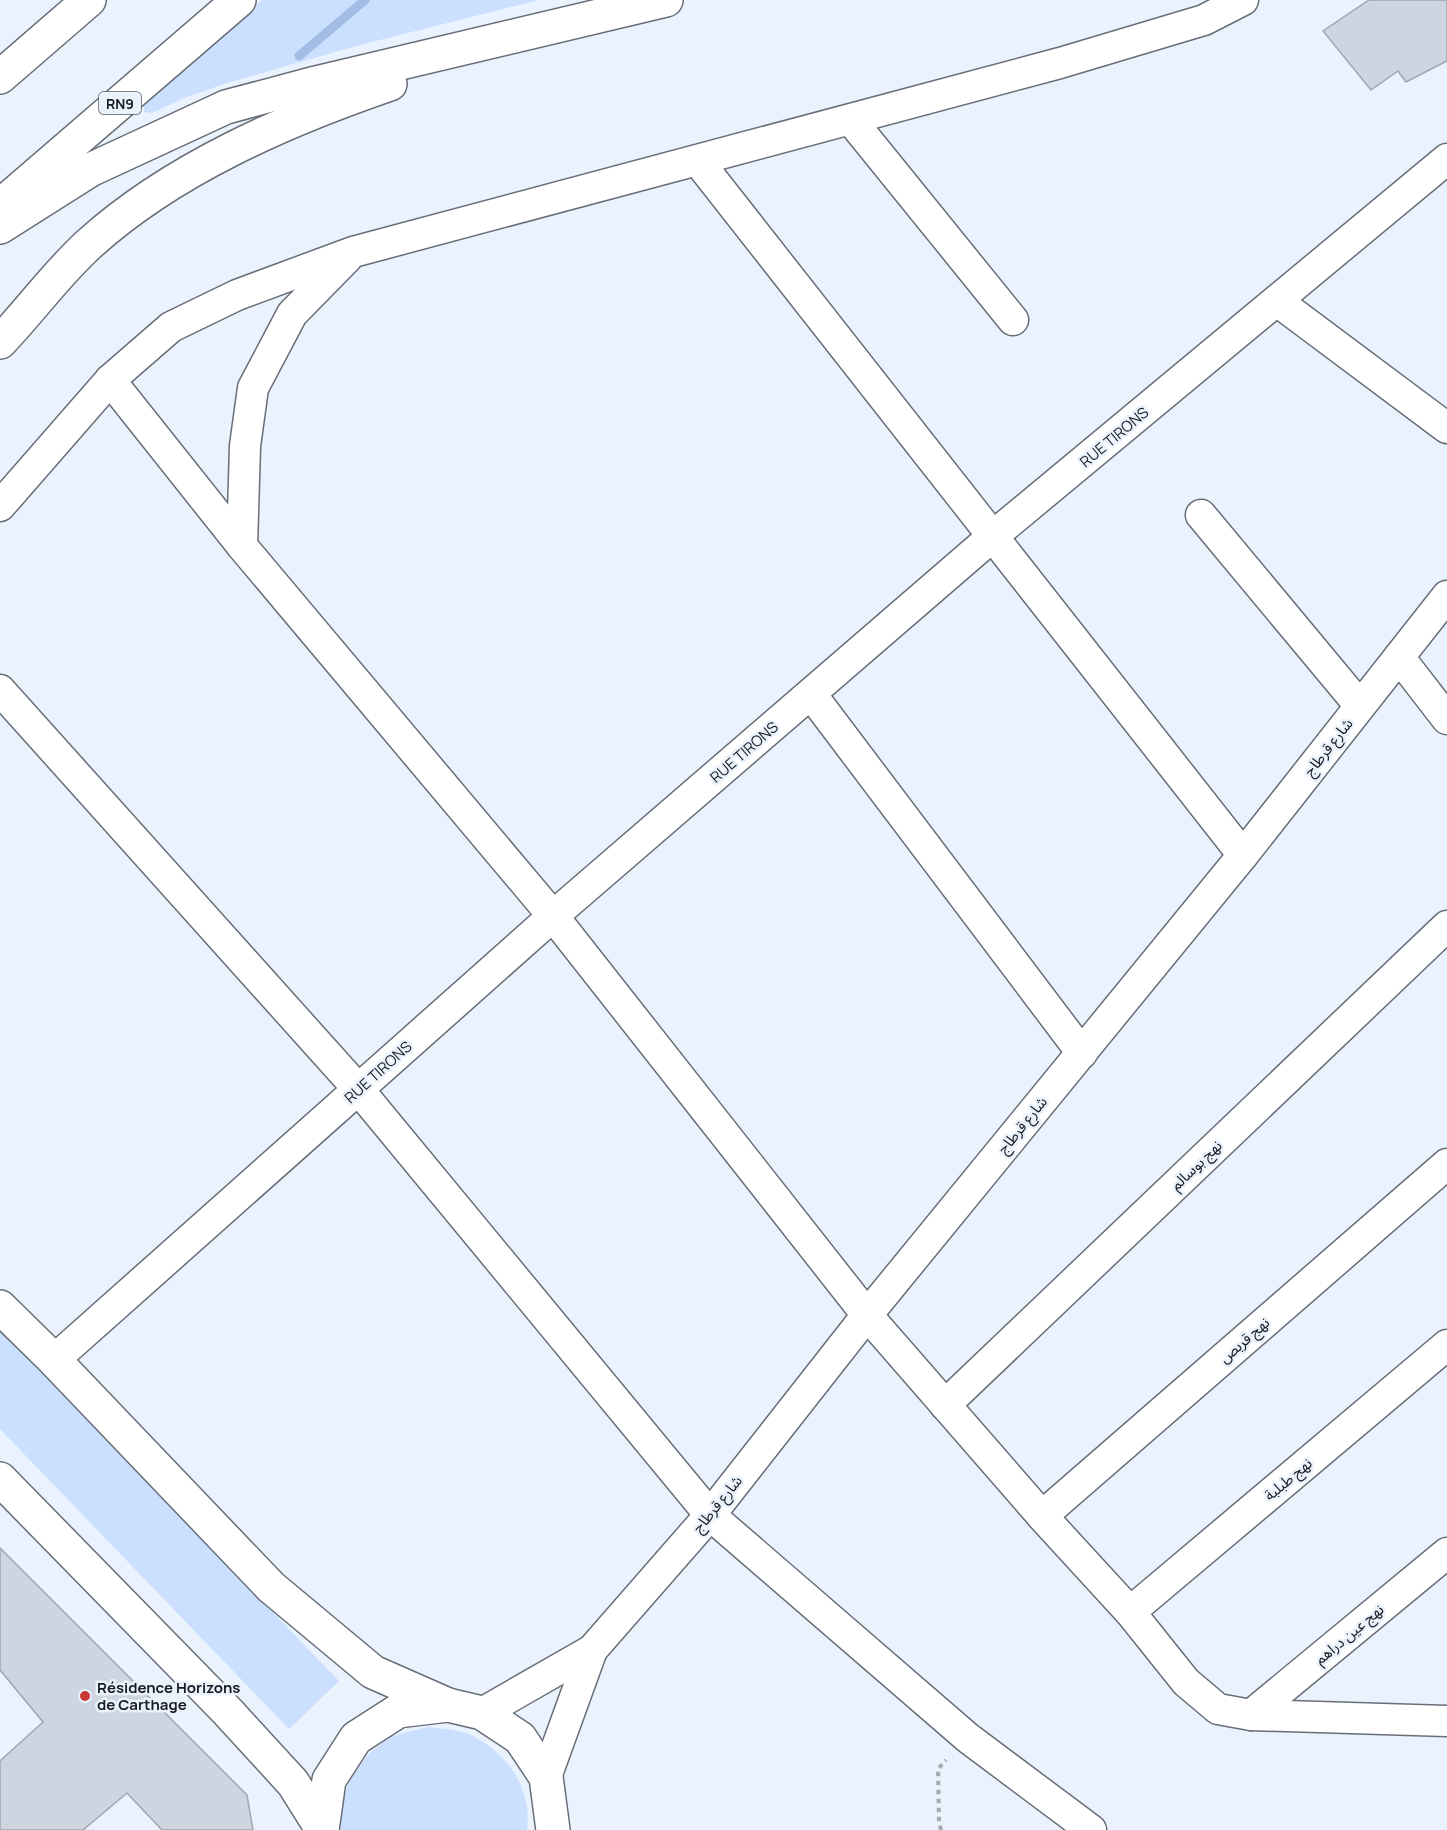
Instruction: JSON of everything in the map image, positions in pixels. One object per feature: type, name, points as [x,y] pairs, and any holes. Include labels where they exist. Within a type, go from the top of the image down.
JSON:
[{"type":"main road","points":[[0,77],[89,0]]},
{"type":"main road","name":"RN9","points":[[0,206],[239,0]]},
{"type":"main road","points":[[0,227],[90,170],[226,107],[316,83],[666,0]]},
{"type":"main road","points":[[0,342],[89,244],[143,202],[232,149],[288,122],[364,93],[559,27]]},
{"type":"main road","points":[[0,1307],[54,1360],[271,1587],[373,1672],[448,1705],[482,1713],[520,1738],[546,1777],[553,1830]]},
{"type":"main road","points":[[0,1479],[228,1712],[293,1783],[322,1830]]},
{"type":"main road","points":[[322,1830],[329,1780],[356,1738],[398,1711],[448,1705]]},
{"type":"street","points":[[0,506],[110,380],[171,327],[237,295],[353,252],[1060,63],[1204,20],[1243,0]]},
{"type":"street","points":[[851,120],[1014,320]]},
{"type":"street","name":"RUE TIRONS","points":[[54,1360],[553,916],[993,537],[1447,159]]},
{"type":"street","points":[[698,161],[1243,855]]},
{"type":"street","points":[[242,546],[245,446],[253,388],[292,314],[353,252]]},
{"type":"street","points":[[1277,301],[1447,428]]},
{"type":"street","points":[[110,380],[242,546],[553,916],[867,1315],[1042,1516],[1130,1612],[1186,1682],[1218,1709],[1251,1715],[1447,1721]]},
{"type":"street","points":[[1201,515],[1360,706]]},
{"type":"street","name":"شارع قرطاج","points":[[482,1713],[592,1650],[710,1515],[867,1315],[1243,855],[1447,596]]},
{"type":"street","points":[[1399,657],[1447,719]]},
{"type":"street","points":[[0,690],[359,1090],[710,1515],[968,1738],[1091,1830]]},
{"type":"street","points":[[811,694],[1082,1053]]},
{"type":"street","name":"نهج بوسالم","points":[[945,1405],[1447,926]]},
{"type":"street","name":"نهج قربص","points":[[1042,1516],[1447,1164]]},
{"type":"street","name":"نهج طبلبة","points":[[1130,1612],[1447,1346]]},
{"type":"street","name":"نهج عين دراهم","points":[[1251,1715],[1447,1553]]},
{"type":"street","name":"شارع قرطاج","points":[[546,1777],[592,1650]]},
{"type":"path","points":[[941,1830],[938,1769],[968,1738]]},
{"type":"shaded area","points":[[261,0],[539,0],[356,46],[227,83],[184,98],[152,113],[144,112],[144,104]]},
{"type":"shaded area","points":[[0,1329],[339,1681],[289,1729],[0,1429]]},
{"type":"shaded area","points":[[429,1727],[466,1733],[493,1749],[504,1760],[521,1785],[528,1814],[527,1830],[341,1830],[342,1803],[360,1764],[380,1744],[392,1737]]},
{"type":"building","points":[[1369,0],[1447,0],[1447,61],[1406,82],[1398,71],[1371,90],[1323,31]]},
{"type":"building","name":"Résidence Horizons de Carthage","points":[[0,1548],[247,1795],[253,1830],[162,1830],[127,1793],[83,1830],[0,1830],[0,1761],[43,1722],[0,1670]]},
{"type":"waterway","points":[[299,56],[365,0]]},
{"type":"place","name":"Résidence Horizons de Carthage","points":[[85,1696]]}]
